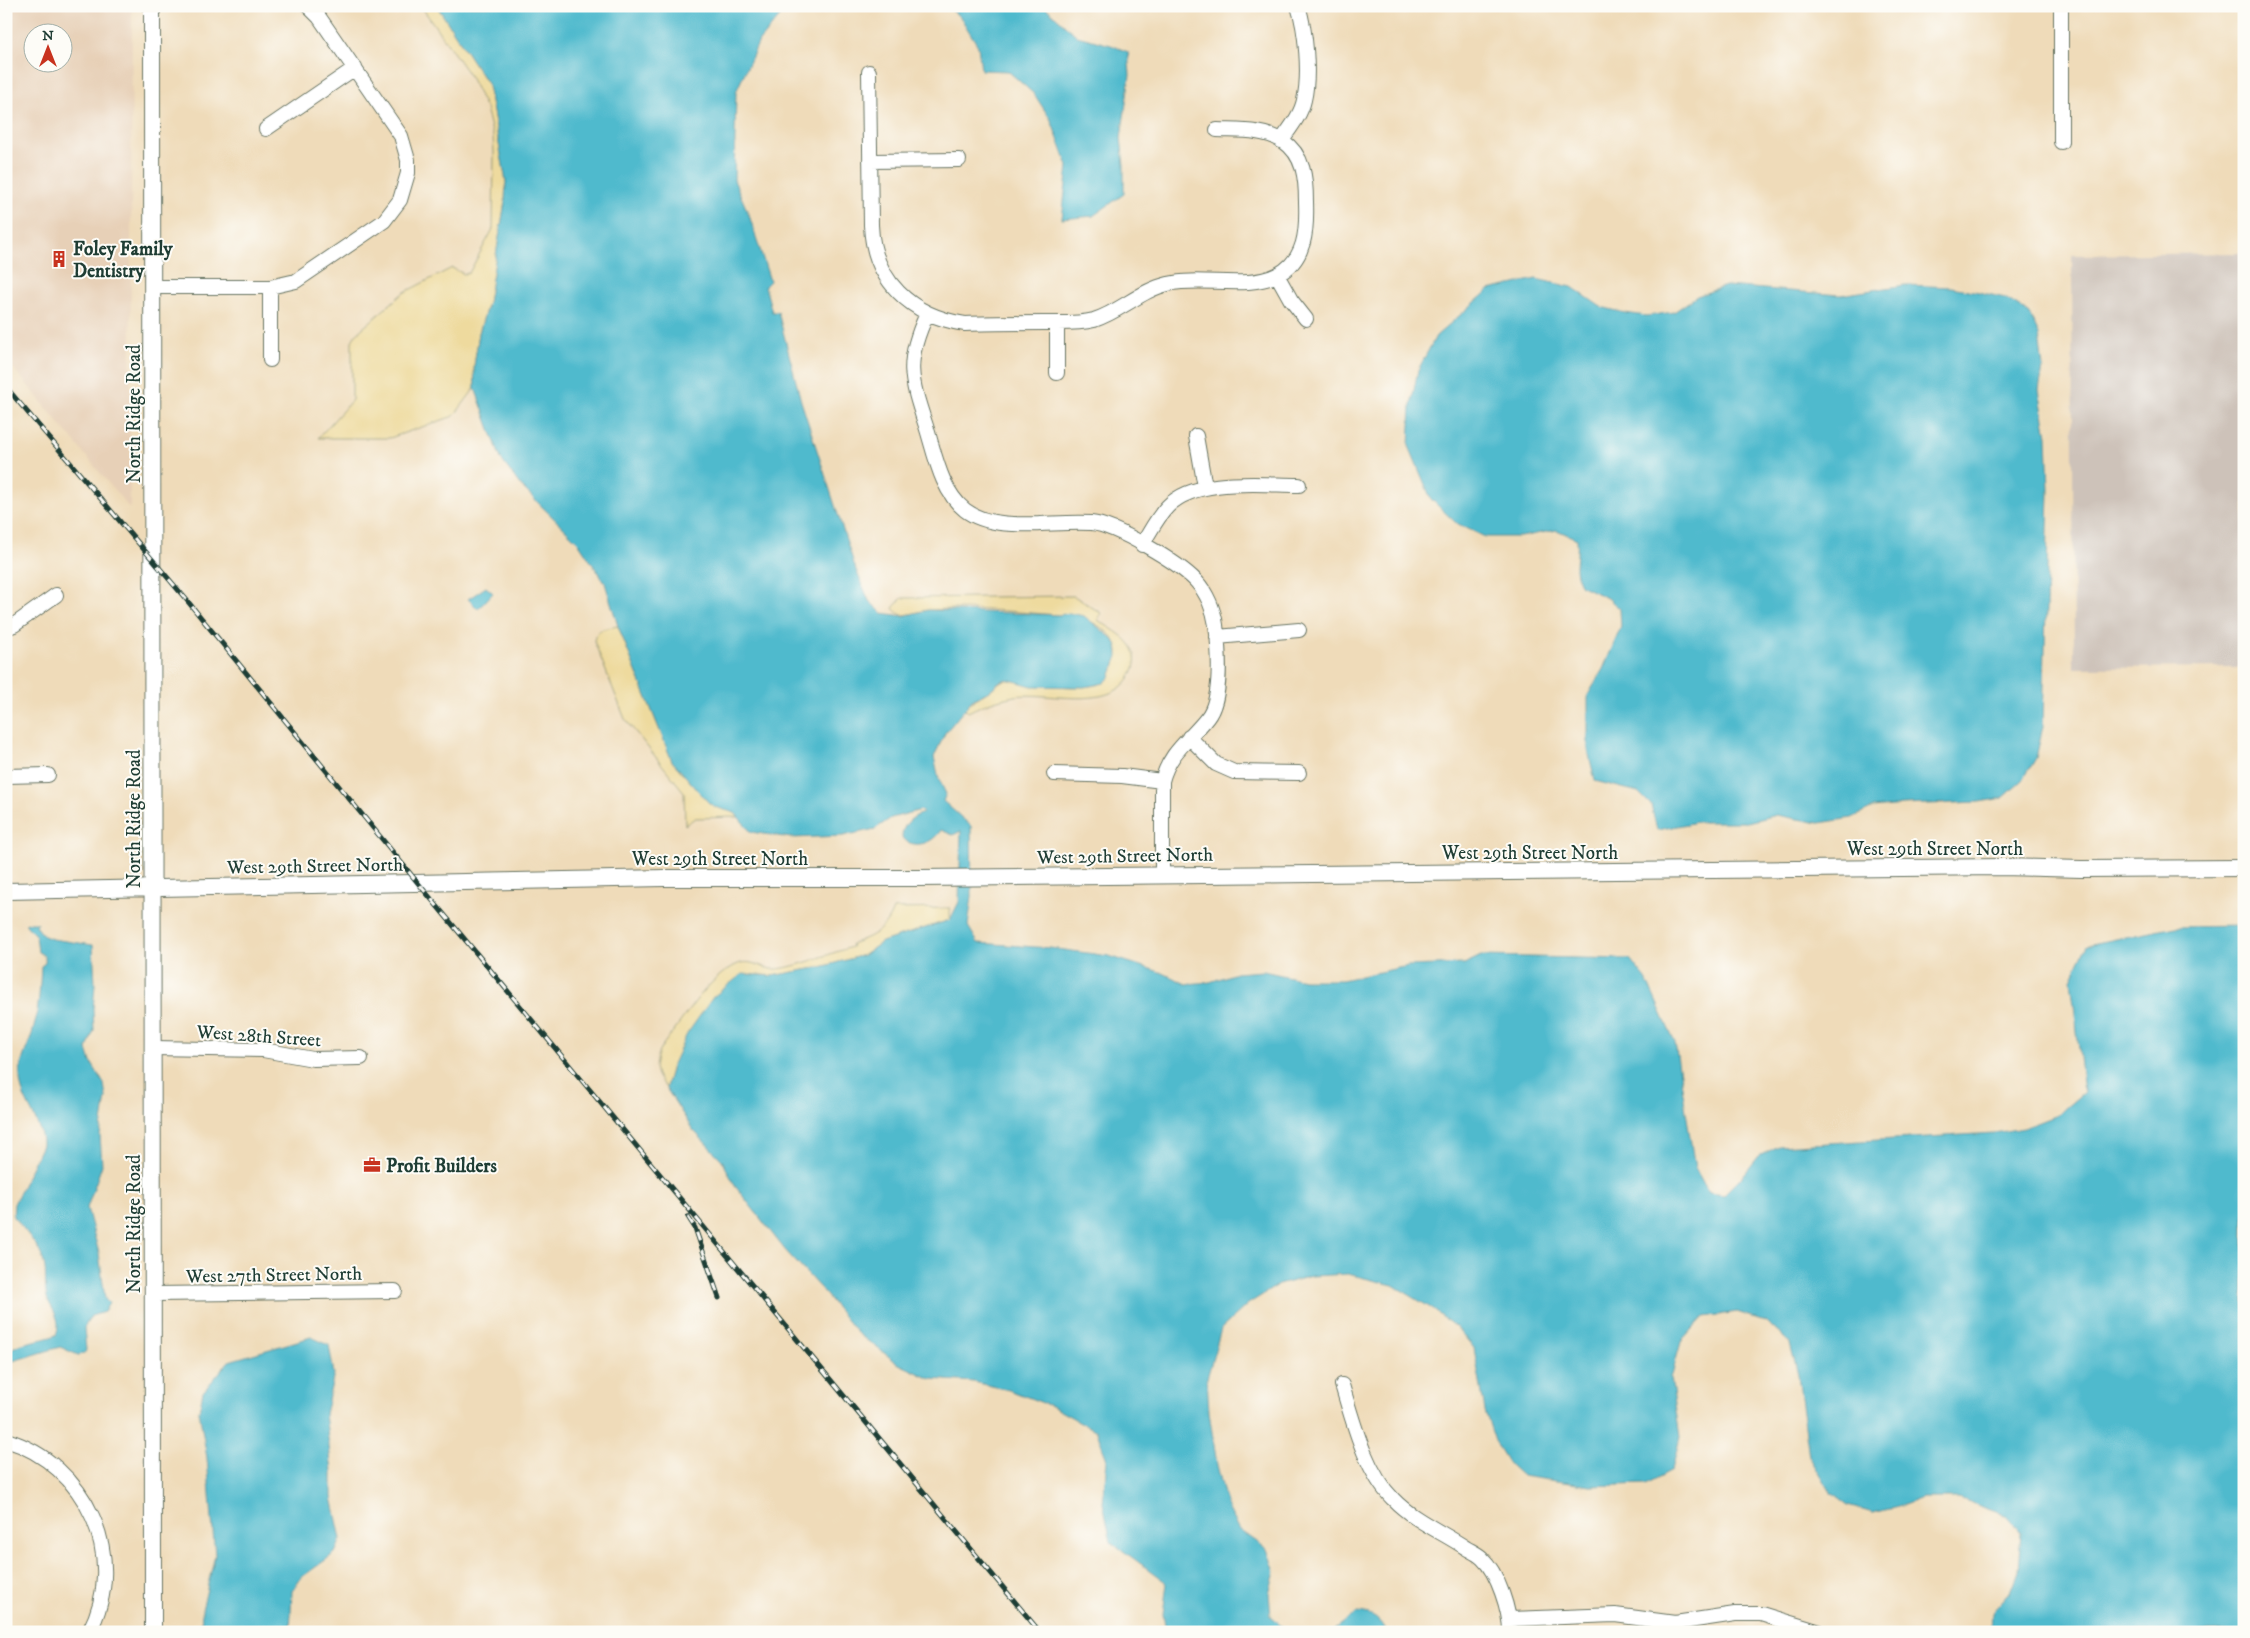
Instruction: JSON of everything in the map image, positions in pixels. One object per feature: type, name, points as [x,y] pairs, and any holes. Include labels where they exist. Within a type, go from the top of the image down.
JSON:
[{"type":"main road","name":"North Ridge Road","points":[[152,6],[153,1632]]},
{"type":"main road","name":"West 29th Street North","points":[[6,891],[664,878],[934,878],[2004,867],[2096,869],[2244,868]]},
{"type":"street","points":[[153,287],[284,285],[308,275],[376,226],[392,212],[405,188],[408,160],[401,136],[319,17],[308,6]]},
{"type":"street","points":[[1281,141],[1300,112],[1306,88],[1306,37],[1298,6]]},
{"type":"street","points":[[2060,6],[2061,142]]},
{"type":"street","points":[[266,129],[355,68]]},
{"type":"street","points":[[869,72],[871,230],[878,260],[890,283],[902,296],[927,314],[949,322],[965,324],[1057,323],[1093,320],[1104,316],[1151,289],[1168,284],[1184,281],[1254,281],[1277,275],[1295,260],[1302,249],[1307,226],[1304,168],[1298,157],[1281,141],[1261,132],[1217,130]]},
{"type":"street","points":[[870,161],[959,160]]},
{"type":"street","points":[[1277,275],[1291,300],[1306,319]]},
{"type":"street","points":[[270,286],[270,360]]},
{"type":"street","points":[[927,314],[911,358],[913,388],[944,481],[956,502],[975,516],[997,523],[1092,523],[1116,530],[1177,565],[1197,583],[1212,610],[1217,637],[1217,689],[1215,702],[1208,717],[1170,759],[1162,782],[1162,875]]},
{"type":"street","points":[[1057,323],[1057,373]]},
{"type":"street","points":[[1196,436],[1205,487]]},
{"type":"street","points":[[1142,545],[1160,515],[1169,505],[1191,491],[1205,487],[1299,485]]},
{"type":"street","points":[[6,628],[14,625],[56,595]]},
{"type":"street","points":[[1217,637],[1299,630]]},
{"type":"street","points":[[1188,737],[1216,764],[1234,772],[1299,773]]},
{"type":"street","points":[[1054,774],[1122,776],[1162,782]]},
{"type":"street","points":[[6,776],[48,775]]},
{"type":"street","name":"West 28th Street","points":[[154,1048],[263,1050],[313,1058],[361,1058]]},
{"type":"street","name":"West 27th Street North","points":[[153,1294],[395,1291]]},
{"type":"street","points":[[1342,1385],[1358,1439],[1375,1473],[1392,1499],[1423,1522],[1483,1559],[1499,1585],[1510,1625],[1615,1616],[1675,1623],[1735,1614],[1761,1614],[1820,1632]]},
{"type":"street","points":[[6,1440],[27,1449],[52,1464],[70,1481],[89,1508],[100,1534],[104,1564],[104,1590],[97,1617],[89,1632]]},
{"type":"shaded area","points":[[6,6],[132,6],[130,509],[6,359]]},
{"type":"shaded area","points":[[2244,253],[2244,667],[2074,668],[2072,255]]},
{"type":"sand","points":[[421,6],[437,6],[488,85],[506,181],[505,202],[488,303],[479,333],[474,366],[475,388],[454,416],[390,438],[318,438],[352,400],[352,341],[356,334],[403,293],[452,268],[464,274],[469,273],[493,229],[494,152],[493,136],[486,108],[469,75]]},
{"type":"sand","points":[[1074,596],[1101,613],[1098,620],[1119,634],[1131,645],[1135,659],[1134,668],[1126,682],[1114,692],[1099,696],[1082,698],[1015,696],[991,702],[968,712],[964,708],[967,705],[1000,682],[1006,680],[1071,687],[1094,686],[1103,683],[1110,677],[1116,660],[1117,646],[1108,633],[1100,627],[1083,618],[1074,616],[961,609],[928,610],[904,615],[893,608],[902,598]]},
{"type":"sand","points":[[618,626],[672,761],[709,803],[735,813],[739,817],[695,818],[685,825],[684,792],[625,719],[594,641],[597,633],[600,631]]},
{"type":"sand","points":[[950,908],[950,920],[882,942],[864,955],[821,967],[772,976],[757,974],[672,1066],[666,1088],[659,1079],[655,1065],[661,1048],[703,992],[719,976],[738,964],[747,962],[771,969],[779,969],[811,961],[852,947],[851,944],[877,932],[886,923],[893,909]]},
{"type":"water","points":[[437,6],[793,6],[781,15],[759,41],[736,92],[734,180],[749,215],[770,281],[765,286],[772,312],[778,312],[801,401],[856,570],[869,601],[882,613],[903,616],[928,610],[1059,615],[1069,613],[1084,616],[1113,639],[1117,646],[1118,656],[1110,677],[1104,683],[1084,687],[1032,686],[1007,679],[1000,681],[989,691],[972,700],[945,733],[934,757],[939,779],[946,794],[943,801],[971,826],[972,896],[968,926],[978,943],[1050,948],[1109,956],[1163,973],[1186,984],[1210,982],[1236,973],[1263,971],[1304,980],[1342,980],[1408,966],[1464,964],[1481,956],[1630,959],[1646,979],[1675,1043],[1695,1168],[1709,1193],[1724,1195],[1759,1156],[1779,1146],[1994,1133],[2023,1128],[2057,1115],[2084,1092],[2071,979],[2087,945],[2175,927],[2244,926],[2244,1632],[1991,1632],[1992,1612],[2010,1592],[2018,1571],[2021,1533],[2007,1516],[1958,1498],[1921,1498],[1895,1508],[1872,1513],[1848,1506],[1831,1493],[1809,1456],[1798,1375],[1790,1343],[1765,1321],[1737,1312],[1704,1317],[1681,1342],[1671,1378],[1680,1437],[1672,1470],[1646,1484],[1590,1486],[1522,1476],[1509,1464],[1495,1441],[1485,1411],[1474,1348],[1458,1329],[1431,1308],[1393,1285],[1348,1274],[1312,1276],[1278,1285],[1248,1304],[1221,1329],[1207,1378],[1209,1412],[1217,1465],[1227,1506],[1240,1530],[1267,1549],[1275,1572],[1269,1593],[1271,1617],[1286,1630],[1292,1632],[1166,1632],[1163,1614],[1167,1583],[1111,1542],[1103,1503],[1107,1460],[1097,1431],[1051,1406],[1009,1390],[974,1382],[931,1379],[899,1364],[857,1333],[822,1290],[785,1250],[735,1186],[722,1160],[693,1130],[666,1088],[672,1066],[687,1034],[713,997],[742,974],[772,976],[821,967],[864,955],[882,942],[950,920],[959,902],[961,831],[953,835],[941,830],[938,835],[929,841],[918,844],[907,842],[902,838],[905,825],[911,819],[923,813],[921,810],[891,818],[875,829],[843,836],[791,838],[751,832],[735,813],[715,807],[709,803],[672,761],[618,626],[605,583],[578,542],[520,485],[501,459],[475,388],[474,366],[479,333],[488,303],[505,202],[506,181],[488,85]]},
{"type":"water","points":[[947,6],[1044,6],[1077,36],[1111,45],[1128,52],[1130,75],[1121,138],[1124,165],[1124,194],[1093,216],[1062,219],[1068,166],[1051,120],[1034,94],[1008,71],[981,70],[978,46],[961,18]]},
{"type":"water","points":[[1536,279],[1572,287],[1601,307],[1646,316],[1674,312],[1697,296],[1726,286],[1840,295],[1906,285],[1951,287],[2005,298],[2029,313],[2039,335],[2043,368],[2039,390],[2047,436],[2049,491],[2043,726],[2036,758],[2023,780],[2003,798],[1979,802],[1873,808],[1852,818],[1819,823],[1776,815],[1747,822],[1697,822],[1657,830],[1651,805],[1638,792],[1595,781],[1588,750],[1588,695],[1603,669],[1621,627],[1620,609],[1609,599],[1580,585],[1576,573],[1577,539],[1557,530],[1520,537],[1485,537],[1456,523],[1431,499],[1409,446],[1411,405],[1418,370],[1436,336],[1489,290]]},
{"type":"water","points":[[486,587],[493,593],[478,609],[468,599]]},
{"type":"water","points":[[26,923],[38,923],[36,926],[44,936],[52,939],[93,945],[95,984],[94,1030],[87,1049],[91,1062],[104,1084],[106,1097],[100,1135],[102,1165],[87,1208],[99,1253],[105,1299],[109,1303],[104,1312],[91,1316],[84,1328],[86,1350],[84,1354],[78,1355],[60,1347],[6,1363],[6,1353],[12,1349],[24,1343],[56,1335],[58,1329],[56,1316],[47,1298],[45,1267],[42,1257],[31,1238],[13,1216],[14,1204],[42,1145],[39,1127],[23,1094],[20,1076],[23,1057],[36,1019],[41,966],[45,963],[44,956],[38,952],[36,936]]},
{"type":"water","points":[[311,1337],[329,1345],[334,1374],[325,1414],[332,1471],[332,1497],[341,1539],[335,1553],[302,1577],[292,1591],[290,1632],[201,1632],[202,1610],[215,1555],[207,1458],[199,1411],[203,1392],[229,1361]]},
{"type":"water","points":[[1356,1613],[1374,1617],[1386,1632],[1328,1632],[1334,1630]]},
{"type":"railway","points":[[6,387],[185,598],[418,883],[1040,1632]]},
{"type":"railway","points":[[688,1217],[695,1228],[719,1298]]},
{"type":"place","name":"Foley Family Dentistry","points":[[59,259]]},
{"type":"place","name":"Profit Builders","points":[[372,1165]]}]
